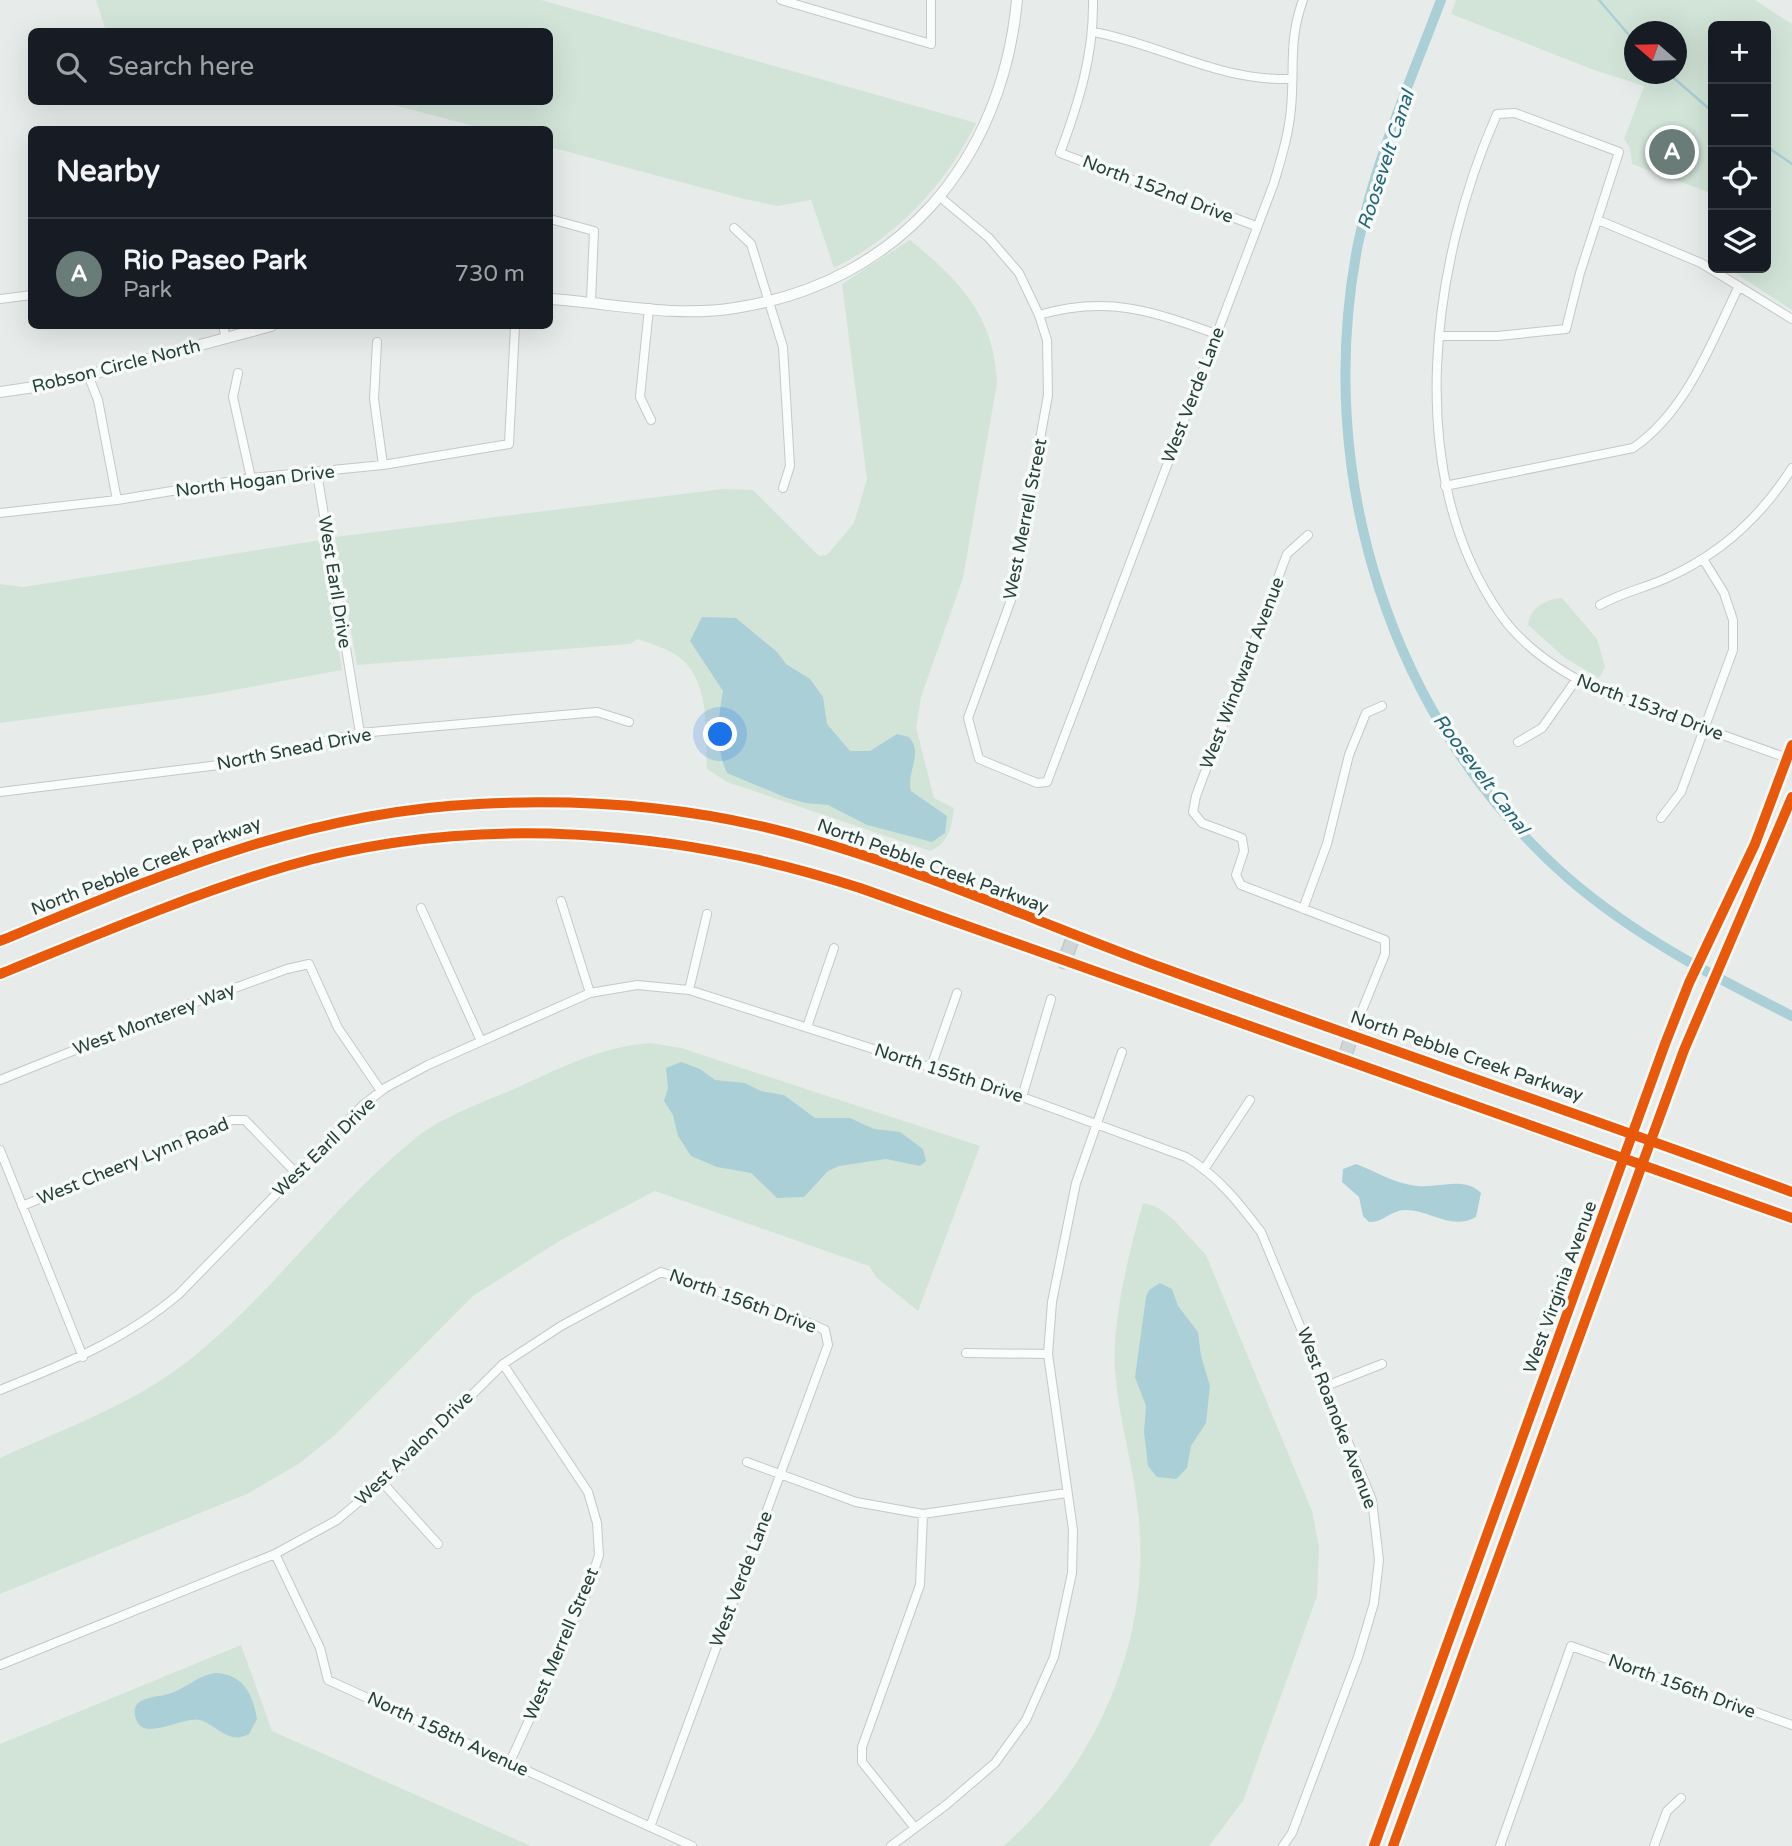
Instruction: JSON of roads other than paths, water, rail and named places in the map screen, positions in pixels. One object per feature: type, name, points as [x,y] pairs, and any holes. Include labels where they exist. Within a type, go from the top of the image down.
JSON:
[{"type":"main road","name":"West Virginia Avenue","points":[[1374,1846],[1689,983],[1755,844],[1790,759],[1792,745]]},
{"type":"main road","name":"West Virginia Avenue","points":[[1394,1846],[1708,992],[1792,797]]},
{"type":"main road","name":"North Pebble Creek Parkway","points":[[0,941],[171,872],[262,839],[406,810],[479,804],[602,804],[715,817],[761,827],[876,860],[1074,935],[1792,1192]]},
{"type":"main road","points":[[0,974],[201,894],[289,866],[425,839],[510,833],[629,839],[757,857],[860,888],[1792,1218]]},
{"type":"main road","points":[[1063,962],[1074,935]]},
{"type":"main road","points":[[1344,1059],[1352,1035]]},
{"type":"street","points":[[781,0],[930,44],[931,0]]},
{"type":"street","points":[[553,299],[649,308],[717,310],[769,301],[807,290],[844,274],[898,237],[940,197],[973,151],[995,106],[1011,53],[1017,0]]},
{"type":"street","points":[[1093,0],[1094,32],[1122,37],[1216,70],[1258,80],[1290,79]]},
{"type":"street","name":"West Verde Lane","points":[[1047,782],[1287,138],[1292,106],[1290,79],[1293,26],[1303,0]]},
{"type":"street","name":"North 152nd Drive","points":[[1094,32],[1077,108],[1060,153],[1256,226]]},
{"type":"street","points":[[1439,336],[1498,336],[1566,329],[1619,152],[1515,113],[1497,114],[1456,233],[1439,336],[1437,378],[1445,486],[1633,448],[1653,434],[1670,417],[1739,286]]},
{"type":"street","name":"West Merrell Street","points":[[940,197],[989,238],[1019,274],[1039,315],[1046,340],[1048,395],[1011,600],[968,718],[979,759],[1037,783],[1047,782]]},
{"type":"street","points":[[553,220],[594,231],[591,302]]},
{"type":"street","points":[[1598,220],[1690,258],[1792,320]]},
{"type":"street","points":[[734,228],[751,244],[783,347],[790,466],[783,488]]},
{"type":"street","points":[[0,299],[27,296]]},
{"type":"street","points":[[1039,315],[1068,306],[1126,306],[1216,334]]},
{"type":"street","points":[[649,308],[640,397],[651,420]]},
{"type":"street","points":[[224,329],[226,338]]},
{"type":"street","name":"Robson Circle North","points":[[0,392],[32,389],[260,329]]},
{"type":"street","name":"North Hogan Drive","points":[[0,513],[117,500],[251,478],[383,465],[509,444],[515,329]]},
{"type":"street","points":[[377,342],[374,399],[383,465]]},
{"type":"street","points":[[238,373],[233,397],[251,478]]},
{"type":"street","points":[[88,375],[98,400],[117,500]]},
{"type":"street","points":[[1600,605],[1614,597],[1668,578],[1703,559],[1754,519],[1792,468]]},
{"type":"street","name":"West Earll Drive","points":[[317,473],[360,733]]},
{"type":"street","name":"North 153rd Drive","points":[[1445,486],[1467,554],[1501,616],[1542,658],[1576,680],[1790,759]]},
{"type":"street","name":"West Windward Avenue","points":[[1303,909],[1245,888],[1238,881],[1237,868],[1244,851],[1242,838],[1196,818],[1193,806],[1287,554],[1308,535]]},
{"type":"street","points":[[1661,818],[1681,792],[1733,650],[1735,634],[1724,593],[1703,559]]},
{"type":"street","points":[[1518,742],[1542,729],[1576,680]]},
{"type":"street","points":[[1352,1035],[1385,954],[1385,940],[1303,909],[1327,844],[1349,755],[1366,713],[1382,706]]},
{"type":"street","name":"North Snead Drive","points":[[0,792],[227,764],[360,733],[597,712],[629,722]]},
{"type":"street","points":[[561,901],[590,993]]},
{"type":"street","points":[[421,908],[481,1041]]},
{"type":"street","points":[[689,990],[707,914]]},
{"type":"street","points":[[807,1027],[834,948]]},
{"type":"street","name":"West Monterey Way","points":[[0,1080],[197,1001],[287,969],[310,964],[338,1028],[382,1091]]},
{"type":"street","name":"West Earll Drive","points":[[0,1390],[83,1357],[129,1332],[179,1294],[295,1172],[363,1105],[382,1091],[481,1041],[590,993],[637,985],[689,990]]},
{"type":"street","name":"North 155th Drive","points":[[689,990],[1022,1097],[1186,1157],[1205,1168]]},
{"type":"street","points":[[931,1067],[957,993]]},
{"type":"street","points":[[1022,1097],[1051,999]]},
{"type":"street","points":[[891,1846],[946,1805],[995,1763],[1026,1720],[1054,1657],[1065,1616],[1072,1573],[1073,1541],[1048,1354],[1052,1302],[1072,1198],[1122,1052]]},
{"type":"street","points":[[1205,1168],[1250,1100]]},
{"type":"street","name":"West Cheery Lynn Road","points":[[22,1206],[232,1120],[244,1120],[295,1172]]},
{"type":"street","points":[[0,1150],[83,1357]]},
{"type":"street","name":"West Roanoke Avenue","points":[[1205,1168],[1235,1197],[1261,1232],[1372,1500],[1379,1560],[1374,1603],[1359,1657],[1292,1833],[1283,1846]]},
{"type":"street","name":"North 156th Drive","points":[[661,1272],[825,1331]]},
{"type":"street","name":"West Avalon Drive","points":[[0,1665],[275,1554],[337,1520],[382,1482],[503,1364],[561,1326],[661,1272]]},
{"type":"street","name":"West Verde Lane","points":[[650,1827],[828,1345],[825,1331]]},
{"type":"street","points":[[965,1353],[1048,1354]]},
{"type":"street","name":"West Merrell Street","points":[[503,1364],[588,1492],[597,1523],[598,1555],[595,1571],[510,1762]]},
{"type":"street","points":[[1326,1386],[1382,1364]]},
{"type":"street","points":[[747,1462],[856,1502],[923,1514],[1066,1493]]},
{"type":"street","points":[[382,1482],[438,1544]]},
{"type":"street","points":[[915,1828],[862,1762],[862,1747],[920,1585],[923,1514]]},
{"type":"street","name":"North 158th Avenue","points":[[275,1554],[320,1648],[328,1679],[692,1846]]},
{"type":"street","name":"North 156th Drive","points":[[1500,1846],[1571,1646],[1792,1725]]},
{"type":"street","points":[[1654,1846],[1667,1811],[1681,1798]]},
{"type":"water","points":[[702,617],[736,618],[777,652],[786,664],[810,679],[823,697],[827,724],[850,751],[870,751],[897,734],[909,737],[915,750],[911,791],[947,816],[945,833],[932,842],[867,825],[828,805],[787,798],[727,773],[719,732],[723,691],[690,641]]},
{"type":"water","points":[[681,1062],[700,1069],[715,1080],[745,1083],[761,1091],[784,1095],[815,1118],[850,1118],[874,1129],[900,1132],[923,1149],[926,1161],[920,1166],[886,1159],[839,1166],[828,1171],[804,1197],[777,1198],[751,1173],[717,1167],[691,1156],[678,1136],[673,1115],[664,1101],[668,1088],[666,1068]]},
{"type":"water","points":[[1356,1164],[1409,1185],[1459,1184],[1475,1188],[1481,1193],[1476,1217],[1458,1222],[1405,1210],[1379,1221],[1369,1222],[1363,1216],[1359,1197],[1342,1182],[1343,1169]]},
{"type":"water","points":[[1160,1283],[1172,1289],[1178,1306],[1198,1332],[1201,1356],[1210,1386],[1206,1423],[1191,1446],[1187,1468],[1176,1479],[1157,1477],[1148,1466],[1144,1432],[1146,1406],[1135,1377],[1146,1297],[1149,1290]]},
{"type":"water","points":[[217,1673],[234,1678],[250,1694],[257,1719],[249,1734],[242,1737],[229,1736],[200,1720],[184,1721],[155,1729],[140,1726],[135,1711],[139,1702],[175,1692],[204,1676]]},
{"type":"waterway","name":"Roosevelt Canal","points":[[1441,0],[1395,120],[1365,213],[1358,244],[1347,331],[1347,419],[1358,505],[1379,589],[1411,670],[1454,746],[1506,815],[1568,878],[1621,919],[1704,970],[1792,1016]]},
{"type":"waterway","points":[[1599,0],[1624,29]]},
{"type":"waterway","points":[[1681,84],[1708,108]]},
{"type":"waterway","points":[[1767,147],[1792,164]]},
{"type":"place","name":"Rio Paseo Park","points":[[1672,152]]}]
